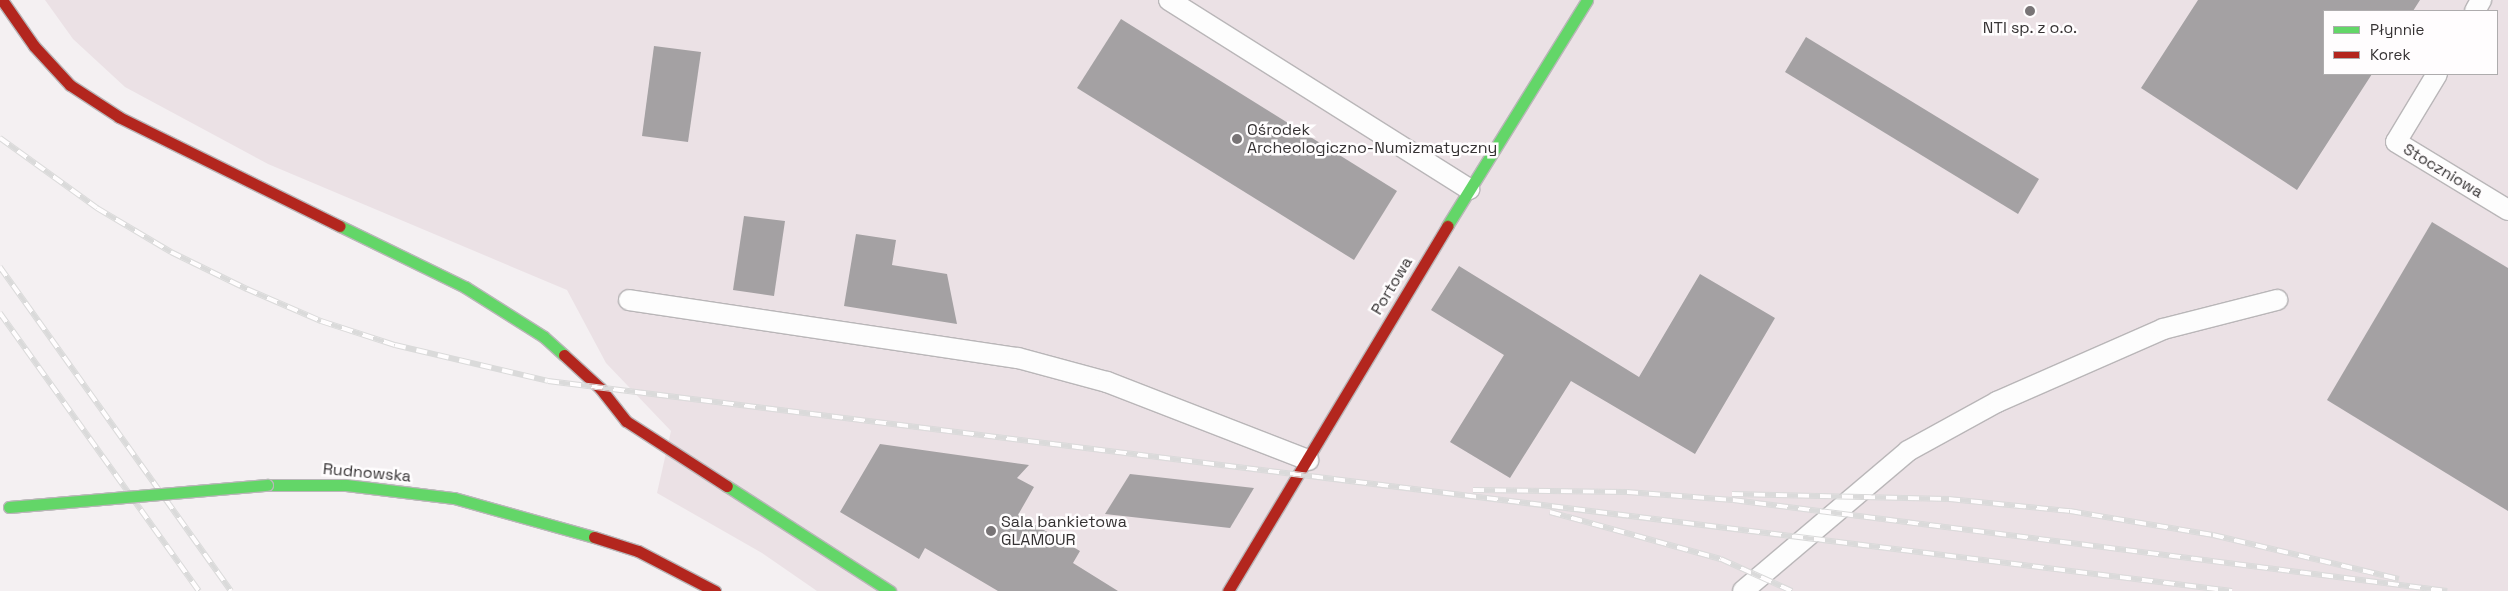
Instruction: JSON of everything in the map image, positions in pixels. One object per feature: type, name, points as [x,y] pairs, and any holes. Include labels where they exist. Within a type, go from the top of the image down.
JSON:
[{"type":"street","points":[[2,0],[34,46],[70,85],[119,117],[465,287],[544,336],[600,388],[626,421],[890,591]]},
{"type":"street","name":"Portowa","points":[[1228,591],[1469,189],[1587,0]]},
{"type":"street","name":"Rudnowska","points":[[5,507],[267,485],[346,485],[454,498],[549,522],[638,552],[715,591]]},
{"type":"lane","points":[[1169,0],[1469,189]]},
{"type":"lane","name":"Stoczniowa","points":[[2436,75],[2396,142],[2508,210]]},
{"type":"lane","points":[[629,300],[1018,358],[1107,382],[1308,460]]},
{"type":"lane","points":[[1742,591],[1908,451],[1996,402],[2163,329],[2277,300]]},
{"type":"shaded area","points":[[45,0],[2508,0],[2508,591],[817,591],[762,553],[657,493],[671,431],[606,363],[567,290],[268,164],[125,87],[73,39]]},
{"type":"building","points":[[2198,0],[2420,0],[2414,10],[2323,10],[2323,75],[2371,75],[2297,190],[2141,88]]},
{"type":"building","name":"Ośrodek Archeologiczno-Numizmatyczny","points":[[1121,19],[1397,191],[1354,260],[1077,88]]},
{"type":"building","points":[[1806,37],[2039,179],[2018,214],[1785,72]]},
{"type":"building","points":[[654,46],[701,52],[688,142],[642,136]]},
{"type":"building","points":[[744,216],[785,221],[774,296],[733,290]]},
{"type":"building","points":[[2432,222],[2508,268],[2508,511],[2327,400]]},
{"type":"building","points":[[856,234],[896,240],[892,265],[947,274],[957,324],[844,306]]},
{"type":"building","points":[[1459,266],[1639,377],[1700,274],[1775,318],[1695,454],[1571,381],[1510,478],[1450,442],[1504,355],[1431,310]]},
{"type":"building","points":[[880,444],[1029,465],[1017,478],[1034,487],[1018,515],[1080,551],[1073,563],[1118,591],[998,591],[925,548],[919,559],[840,512]]},
{"type":"building","points":[[1130,474],[1254,488],[1230,528],[1105,514]]},
{"type":"railway","points":[[0,138],[97,208],[171,252],[247,289],[321,321],[395,345],[548,381],[2232,591]]},
{"type":"railway","points":[[0,267],[231,591]]},
{"type":"railway","points":[[0,313],[199,591]]},
{"type":"railway","points":[[1473,490],[1627,492],[1733,500],[2447,591]]},
{"type":"railway","points":[[1732,494],[1949,499],[2070,511],[2213,535],[2399,579]]},
{"type":"railway","points":[[1550,512],[1721,559],[1792,591]]},
{"type":"traffic: fast","points":[[1447,226],[1587,0]]},
{"type":"traffic: fast","points":[[340,226],[465,287],[544,337],[564,355]]},
{"type":"traffic: fast","points":[[267,485],[346,485],[454,498],[594,537]]},
{"type":"traffic: fast","points":[[9,507],[267,485]]},
{"type":"traffic: fast","points":[[727,486],[890,591]]},
{"type":"traffic: jam","points":[[2,0],[34,46],[70,85],[119,117],[340,226]]},
{"type":"traffic: jam","points":[[1228,591],[1447,226]]},
{"type":"traffic: jam","points":[[564,355],[600,388],[626,421],[727,486]]},
{"type":"traffic: jam","points":[[594,537],[638,551],[715,591]]},
{"type":"place","name":"NTI sp. z o.o.","points":[[2030,11]]},
{"type":"place","name":"Ośrodek Archeologiczno-Numizmatyczny","points":[[1237,139]]},
{"type":"place","name":"Sala bankietowa GLAMOUR","points":[[991,531]]}]
